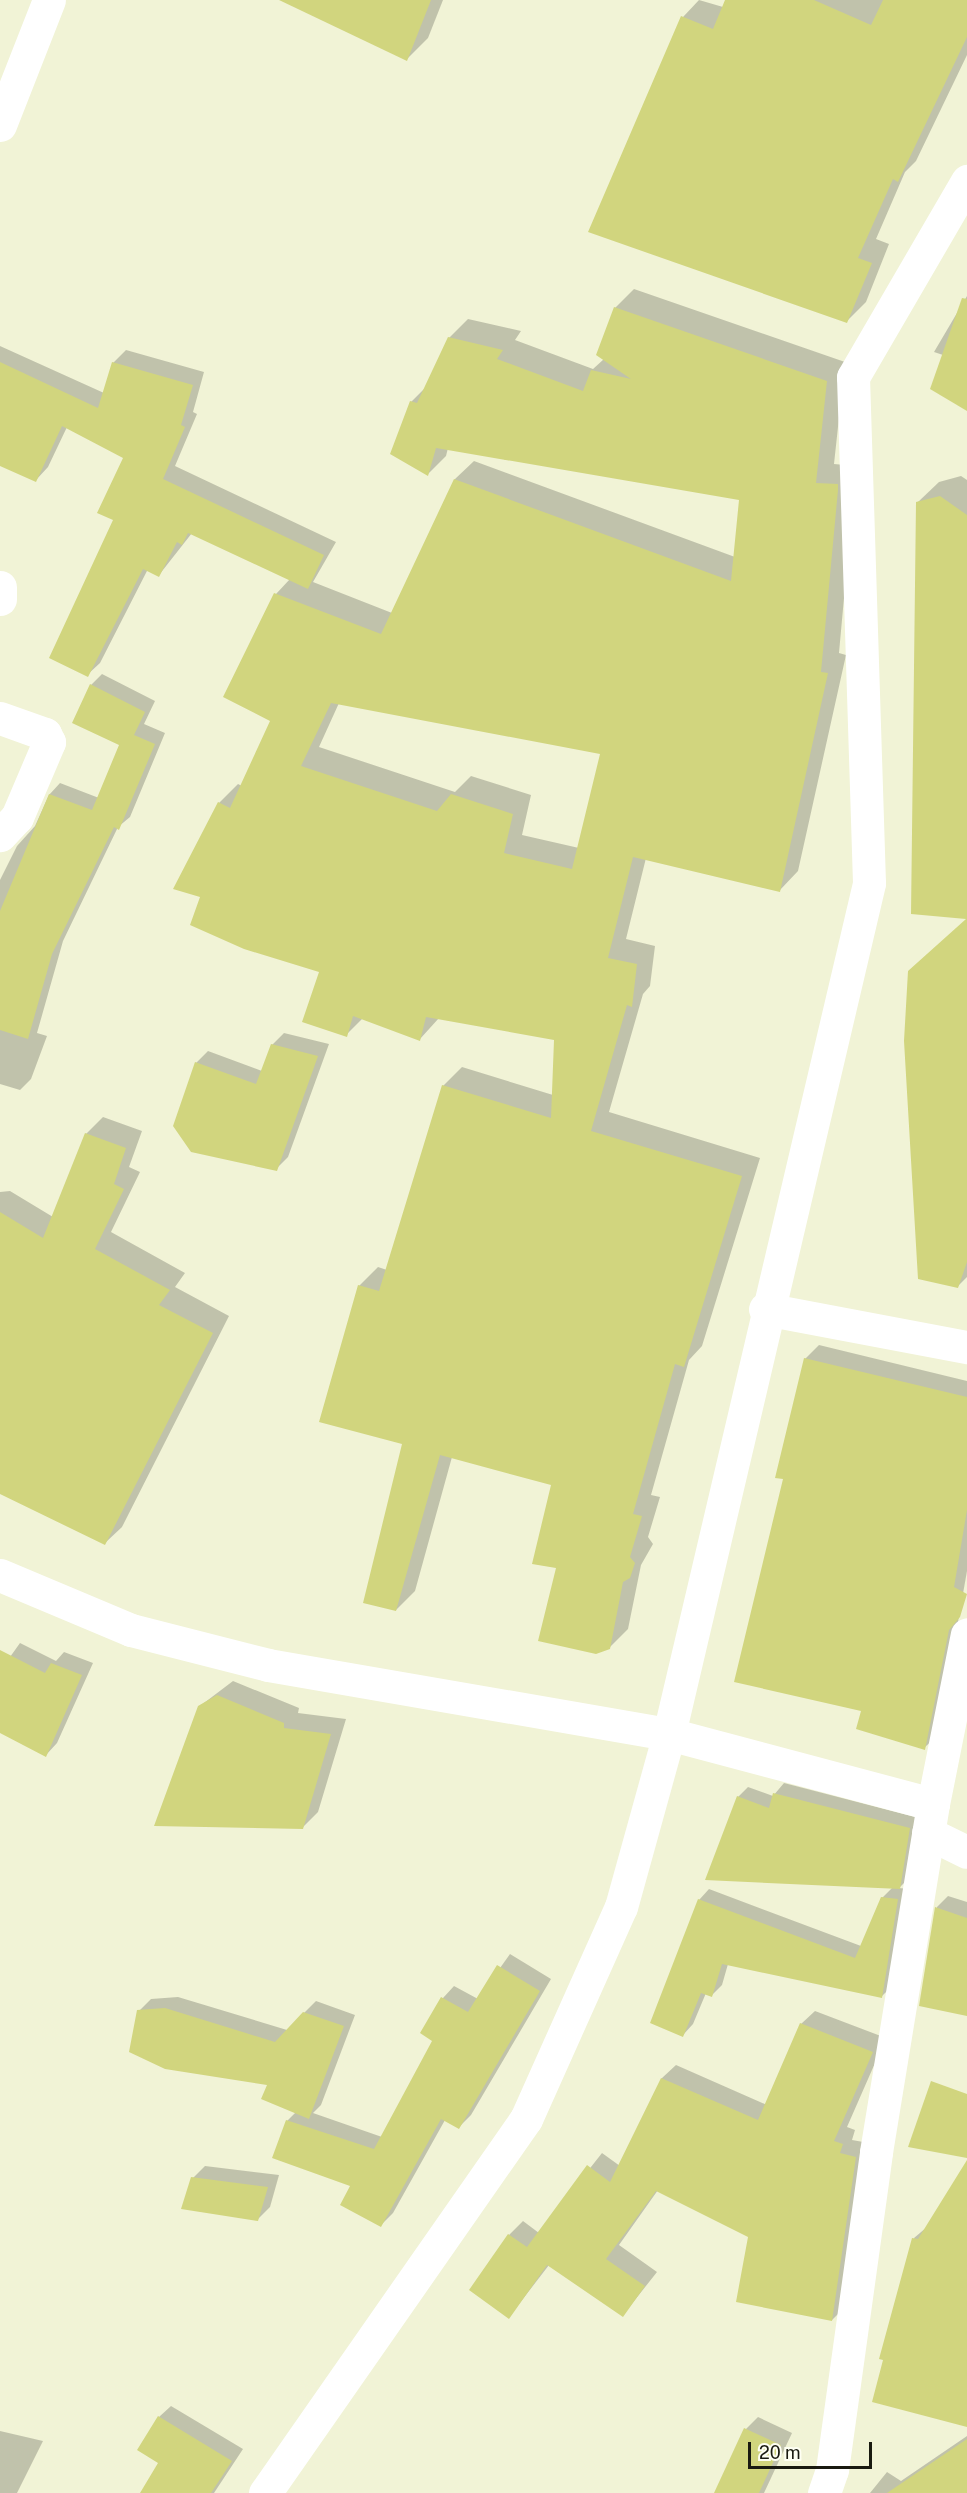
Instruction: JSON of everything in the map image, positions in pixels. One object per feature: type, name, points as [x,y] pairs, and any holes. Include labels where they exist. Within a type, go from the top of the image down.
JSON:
[{"type":"street","points":[[0,125],[49,0]]},
{"type":"street","points":[[265,2493],[526,2119],[621,1907],[669,1734],[765,1309],[869,883],[853,377],[967,181]]},
{"type":"street","points":[[0,587],[0,599]]},
{"type":"street","points":[[0,718],[45,734],[49,742],[17,817],[0,835]]},
{"type":"street","points":[[765,1309],[967,1347]]},
{"type":"street","points":[[0,1575],[131,1630],[267,1665],[669,1734],[930,1819],[967,1852]]},
{"type":"street","points":[[824,2493],[832,2470],[876,2152],[930,1819],[967,1634]]},
{"type":"building","points":[[279,0],[431,0],[407,61]]},
{"type":"building","points":[[725,0],[814,0],[871,25],[883,0],[967,0],[967,37],[898,182],[893,179],[858,258],[872,263],[847,323],[588,232],[681,16],[713,29]]},
{"type":"building","points":[[962,298],[967,299],[967,411],[930,389]]},
{"type":"building","points":[[614,307],[827,381],[816,483],[838,484],[838,490],[821,672],[828,673],[780,892],[633,857],[608,958],[637,964],[632,1007],[627,1005],[591,1131],[742,1176],[684,1367],[675,1364],[633,1514],[642,1516],[630,1557],[635,1563],[630,1578],[623,1582],[610,1649],[596,1654],[538,1641],[556,1568],[532,1564],[551,1485],[440,1455],[396,1611],[363,1603],[402,1444],[319,1422],[358,1285],[379,1291],[442,1085],[551,1118],[554,1040],[426,1017],[420,1041],[353,1016],[347,1037],[302,1022],[319,972],[244,949],[190,925],[200,897],[173,889],[218,802],[230,808],[270,721],[223,697],[274,593],[381,634],[454,479],[731,581],[739,500],[436,448],[428,476],[390,454],[410,401],[417,403],[448,337],[503,350],[497,359],[583,391],[591,370],[631,379],[596,355]],"holes":[[[331,703],[600,754],[572,869],[504,853],[513,814],[451,794],[437,811],[301,766]]]},
{"type":"building","points":[[0,362],[98,408],[112,362],[193,385],[181,425],[185,427],[163,479],[324,555],[308,589],[188,533],[182,545],[177,542],[159,577],[143,569],[88,677],[49,658],[113,520],[97,513],[123,458],[62,426],[36,482],[0,466]]},
{"type":"building","points":[[940,496],[967,515],[967,1262],[958,1288],[918,1279],[904,1041],[908,971],[966,919],[911,914],[916,502]]},
{"type":"building","points":[[90,684],[145,712],[134,735],[155,744],[119,830],[114,827],[52,954],[28,1039],[0,1030],[0,911],[49,794],[92,810],[119,745],[72,723]]},
{"type":"building","points":[[271,1044],[318,1056],[277,1171],[191,1152],[173,1126],[195,1062],[256,1084]]},
{"type":"building","points":[[85,1133],[126,1148],[114,1184],[124,1189],[95,1249],[170,1290],[159,1305],[213,1333],[105,1545],[0,1494],[0,1212],[43,1238]]},
{"type":"building","points":[[804,1358],[967,1397],[967,1510],[954,1587],[967,1594],[960,1617],[949,1630],[925,1750],[856,1729],[861,1711],[734,1682],[783,1479],[775,1478]]},
{"type":"building","points":[[0,1650],[45,1673],[51,1663],[82,1675],[46,1757],[0,1733]]},
{"type":"building","points":[[217,1695],[284,1723],[284,1728],[331,1734],[303,1829],[154,1826],[198,1706]]},
{"type":"building","points":[[773,1793],[910,1828],[900,1889],[705,1880],[737,1796],[769,1808]]},
{"type":"building","points":[[881,1897],[898,1899],[882,1998],[722,1964],[712,1997],[701,1993],[683,2037],[650,2023],[698,1899],[855,1958]]},
{"type":"building","points":[[935,1907],[967,1918],[967,2016],[919,2006]]},
{"type":"building","points":[[497,1965],[540,1991],[459,2129],[441,2119],[381,2227],[340,2205],[350,2186],[272,2158],[286,2120],[374,2149],[432,2041],[420,2033],[441,1997],[468,2012]]},
{"type":"building","points":[[165,2008],[275,2042],[303,2012],[344,2026],[309,2119],[261,2099],[267,2085],[165,2069],[129,2052],[137,2010]]},
{"type":"building","points":[[800,2023],[873,2052],[834,2141],[843,2144],[840,2153],[856,2157],[832,2321],[736,2302],[748,2237],[656,2191],[606,2259],[645,2286],[623,2317],[547,2265],[509,2319],[469,2290],[508,2234],[527,2247],[587,2165],[610,2182],[661,2078],[758,2120]]},
{"type":"building","points":[[931,2081],[967,2094],[967,2158],[908,2147]]},
{"type":"building","points":[[967,2160],[967,2427],[872,2402],[883,2360],[879,2359],[912,2238],[918,2239]]},
{"type":"building","points":[[191,2177],[268,2187],[258,2221],[181,2209]]},
{"type":"building","points":[[158,2416],[232,2461],[211,2493],[140,2493],[158,2463],[137,2450]]},
{"type":"building","points":[[744,2428],[781,2445],[759,2493],[714,2493]]},
{"type":"building","points":[[967,2439],[967,2493],[887,2493]]}]
